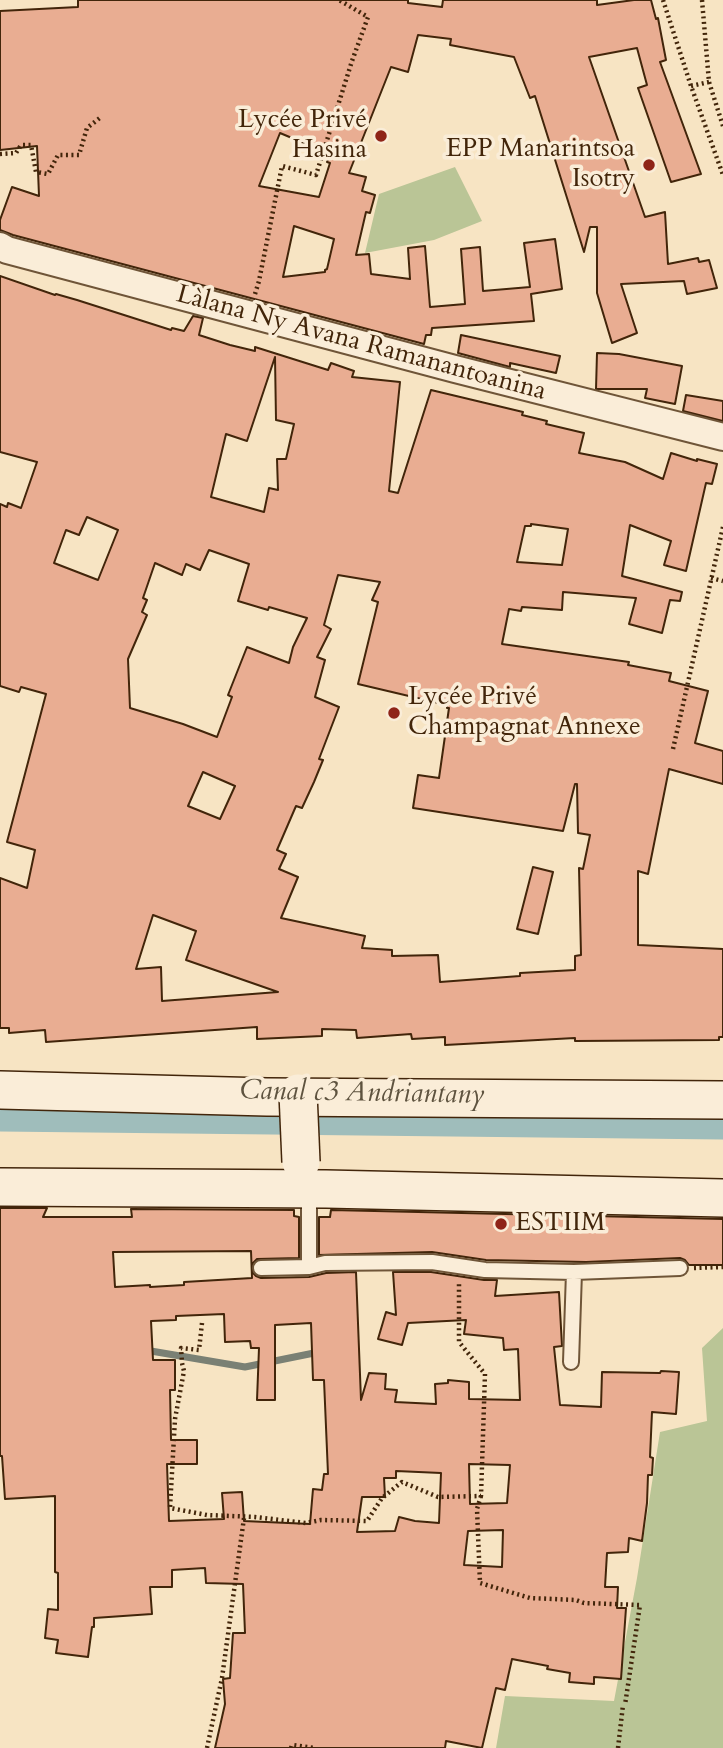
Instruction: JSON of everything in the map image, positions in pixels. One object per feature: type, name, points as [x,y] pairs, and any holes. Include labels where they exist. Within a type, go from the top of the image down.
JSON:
[{"type":"main road","points":[[0,1090],[723,1100]]},
{"type":"main road","points":[[312,1095],[301,1161],[326,1189]]},
{"type":"main road","points":[[0,1187],[326,1189],[723,1198]]},
{"type":"street","name":"Làlana Ny Avana Ramanantoanina","points":[[0,246],[455,369],[723,437]]},
{"type":"lane","points":[[309,1267],[309,1192],[326,1189]]},
{"type":"lane","points":[[261,1268],[309,1267],[325,1263],[395,1262],[432,1262],[485,1270],[574,1272],[680,1268]]},
{"type":"lane","points":[[571,1362],[574,1272]]},
{"type":"path","points":[[253,301],[282,166],[316,175],[368,17],[339,0]]},
{"type":"path","points":[[663,0],[723,175]]},
{"type":"path","points":[[702,0],[709,82],[723,126]]},
{"type":"path","points":[[691,86],[709,82]]},
{"type":"path","points":[[0,154],[16,153],[21,145],[31,145],[36,172],[48,174],[58,155],[79,155],[87,128],[101,117]]},
{"type":"path","points":[[673,749],[723,527]]},
{"type":"path","points":[[711,578],[723,581]]},
{"type":"path","points":[[459,1266],[459,1342],[485,1374],[481,1496],[477,1509],[480,1583],[530,1598],[576,1600],[584,1604],[640,1605],[618,1748]]},
{"type":"path","points":[[680,1268],[723,1267]]},
{"type":"path","points":[[202,1323],[199,1350],[181,1348],[184,1371],[175,1419],[170,1508],[207,1516],[306,1523],[321,1520],[368,1521],[382,1497],[402,1482],[438,1497],[481,1496]]},
{"type":"path","points":[[207,1748],[222,1678],[244,1517]]},
{"type":"path","points":[[291,1748],[292,1745],[314,1748]]},
{"type":"green space","points":[[455,167],[482,221],[434,240],[365,253],[379,194]]},
{"type":"green space","points":[[723,1328],[723,1748],[496,1748],[505,1696],[614,1701],[660,1432],[707,1421],[702,1348]]},
{"type":"building","points":[[78,0],[408,0],[408,3],[442,7],[443,0],[597,0],[597,5],[651,0],[656,19],[658,18],[666,60],[660,62],[701,174],[671,182],[638,88],[647,85],[637,48],[589,57],[645,217],[665,212],[668,264],[698,258],[699,262],[709,260],[717,288],[687,294],[684,281],[621,284],[637,333],[612,343],[597,293],[597,227],[590,227],[584,252],[535,96],[530,98],[514,57],[450,45],[451,39],[418,35],[408,72],[391,67],[349,173],[366,177],[362,191],[375,195],[370,213],[366,212],[356,255],[369,254],[371,274],[410,279],[408,248],[425,246],[430,307],[465,304],[461,249],[480,247],[483,291],[530,287],[524,243],[555,239],[562,289],[531,294],[534,321],[432,328],[431,335],[426,335],[424,344],[0,230],[0,220],[12,187],[39,196],[37,146],[0,150],[0,11],[78,7]],"holes":[[[280,133],[330,154],[327,162],[330,163],[319,197],[259,186]],[[294,226],[334,239],[325,272],[283,277]]]},
{"type":"building","points":[[0,276],[171,330],[184,331],[193,316],[203,318],[199,335],[255,351],[255,347],[328,370],[331,363],[354,371],[352,377],[400,382],[389,491],[398,493],[431,390],[523,412],[522,415],[547,421],[546,424],[584,433],[579,453],[625,462],[663,479],[671,453],[717,464],[712,484],[706,483],[686,571],[664,565],[671,541],[630,525],[622,576],[682,592],[680,601],[670,600],[662,633],[629,624],[636,598],[563,592],[562,610],[522,607],[521,611],[509,609],[502,644],[629,662],[628,665],[671,673],[669,681],[708,691],[695,743],[723,751],[723,784],[669,769],[648,874],[638,871],[638,945],[723,949],[723,1037],[719,1037],[719,1040],[575,1041],[575,1038],[445,1045],[445,1037],[412,1039],[411,1034],[357,1038],[356,1030],[322,1029],[322,1036],[257,1039],[257,1027],[46,1042],[45,1030],[9,1033],[9,1028],[0,1028],[0,878],[27,888],[35,850],[7,842],[46,694],[21,687],[19,692],[0,686],[0,504],[7,507],[8,503],[21,508],[37,462],[0,452]],"holes":[[[275,357],[276,420],[294,424],[286,459],[277,459],[278,490],[269,488],[264,512],[211,497],[226,434],[247,441]],[[87,517],[118,530],[98,580],[54,563],[66,530],[79,535]],[[531,524],[568,529],[562,565],[517,562],[525,526]],[[209,550],[249,564],[238,601],[307,618],[293,647],[289,663],[247,647],[228,695],[232,697],[217,737],[130,708],[128,659],[147,615],[142,612],[147,600],[143,598],[155,563],[182,575],[186,564],[200,570]],[[338,575],[380,582],[372,600],[378,602],[358,684],[447,705],[449,708],[439,778],[418,775],[413,808],[563,831],[577,784],[578,833],[590,835],[583,869],[579,868],[581,955],[575,956],[575,970],[440,982],[438,955],[392,956],[392,950],[362,948],[365,936],[281,918],[298,877],[279,869],[286,854],[277,850],[296,806],[302,808],[314,782],[323,760],[319,759],[339,707],[315,697],[325,660],[317,657],[331,629],[324,625]],[[203,772],[235,786],[220,819],[188,806]],[[153,915],[196,931],[186,960],[278,992],[162,1001],[161,967],[136,969]]]},
{"type":"building","points":[[461,335],[560,356],[556,373],[510,363],[510,367],[458,353]]},
{"type":"building","points":[[597,353],[619,354],[682,366],[675,404],[645,398],[647,389],[596,389]]},
{"type":"building","points":[[686,395],[723,401],[723,421],[683,411]]},
{"type":"building","points":[[533,867],[553,872],[538,934],[517,929]]},
{"type":"building","points":[[0,1208],[47,1208],[43,1217],[132,1217],[131,1209],[294,1210],[294,1216],[299,1217],[299,1258],[257,1259],[252,1264],[252,1272],[261,1278],[356,1272],[361,1400],[369,1373],[386,1374],[385,1389],[397,1390],[395,1402],[436,1404],[435,1384],[448,1383],[448,1380],[469,1382],[469,1399],[520,1400],[518,1349],[504,1350],[503,1338],[464,1334],[466,1320],[408,1323],[402,1345],[378,1339],[386,1312],[396,1315],[393,1272],[431,1272],[497,1280],[495,1296],[559,1292],[562,1346],[554,1347],[560,1405],[601,1407],[602,1372],[679,1372],[676,1414],[652,1412],[652,1475],[648,1475],[642,1541],[629,1538],[628,1552],[607,1553],[605,1587],[618,1587],[617,1608],[626,1608],[621,1679],[594,1677],[594,1684],[569,1682],[570,1673],[512,1659],[505,1690],[496,1688],[482,1748],[446,1741],[445,1748],[215,1748],[225,1704],[223,1679],[230,1678],[233,1633],[245,1633],[243,1584],[206,1583],[205,1568],[172,1570],[172,1587],[150,1587],[152,1614],[94,1618],[88,1657],[56,1653],[58,1640],[45,1638],[48,1609],[58,1610],[55,1496],[5,1499],[0,1456]],"holes":[[[251,1251],[252,1278],[184,1282],[184,1285],[115,1287],[113,1252]],[[224,1314],[225,1342],[250,1341],[251,1348],[259,1348],[257,1400],[275,1400],[275,1325],[311,1323],[313,1380],[324,1380],[328,1474],[324,1474],[322,1490],[313,1489],[310,1524],[244,1521],[242,1492],[222,1493],[224,1519],[169,1521],[167,1464],[197,1464],[197,1440],[171,1440],[170,1390],[175,1390],[175,1360],[153,1360],[151,1321],[176,1320],[176,1316]],[[469,1464],[510,1465],[507,1503],[470,1504]],[[396,1471],[441,1473],[439,1523],[399,1517],[395,1531],[357,1532],[362,1497],[385,1497],[384,1478],[396,1478]],[[503,1530],[502,1567],[464,1565],[468,1531]]]},
{"type":"building","points":[[331,1210],[723,1219],[723,1265],[689,1265],[680,1258],[586,1262],[486,1260],[432,1252],[319,1255],[319,1217],[330,1217]]},
{"type":"waterway","name":"Canal c3 Andriantany","points":[[0,1120],[723,1128]]},
{"type":"waterway","points":[[145,1350],[245,1367],[319,1352]]},
{"type":"place","name":"Lycée Privé Hasina","points":[[381,136]]},
{"type":"place","name":"EPP Manarintsoa Isotry","points":[[649,165]]},
{"type":"place","name":"Lycée Privé Champagnat Annexe","points":[[394,713]]},
{"type":"place","name":"ESTIIM","points":[[501,1224]]}]
